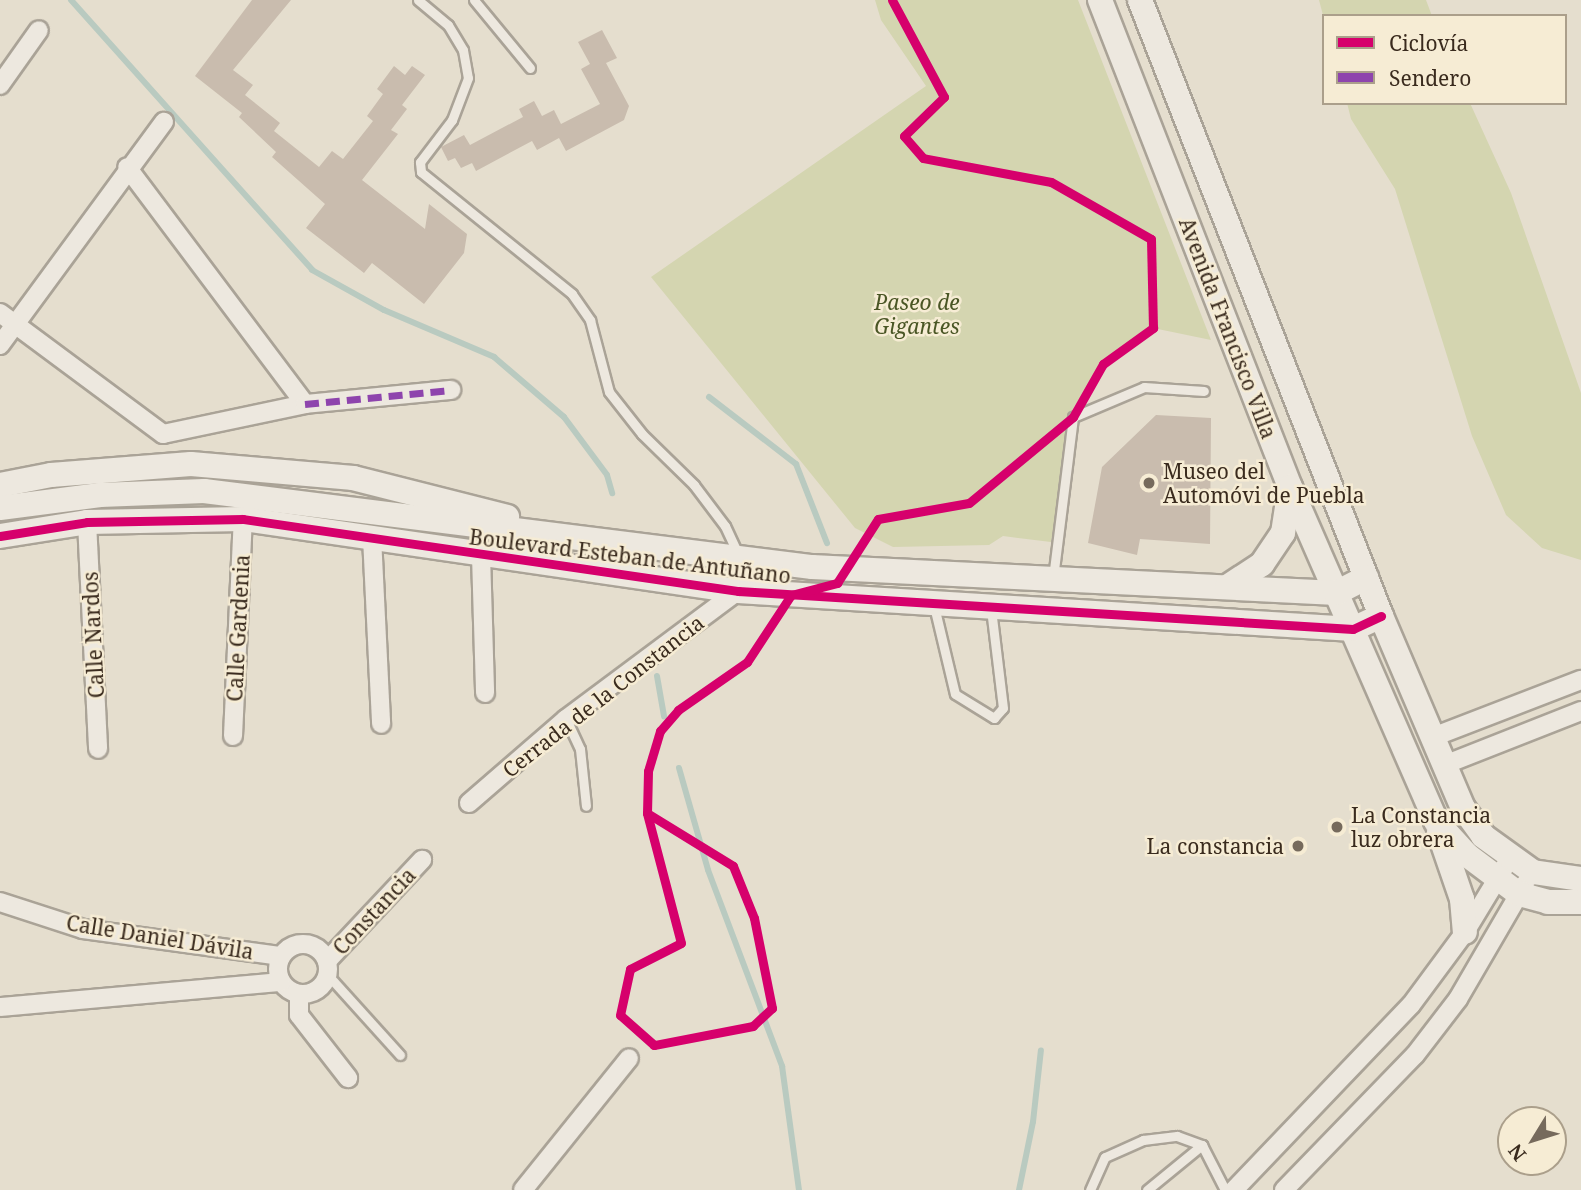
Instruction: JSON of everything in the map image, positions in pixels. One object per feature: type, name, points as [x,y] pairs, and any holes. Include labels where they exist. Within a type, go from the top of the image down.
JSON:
[{"type":"street","name":"Avenida Francisco Villa","points":[[1100,0],[1290,487],[1436,821],[1495,880],[1519,894]]},
{"type":"street","name":"Avenida Francisco Villa","points":[[1140,0],[1381,616],[1462,808],[1483,836],[1533,872]]},
{"type":"street","points":[[0,85],[39,30]]},
{"type":"street","points":[[0,345],[127,167],[163,122]]},
{"type":"street","points":[[127,167],[292,381],[305,404]]},
{"type":"street","points":[[0,313],[163,434],[305,404],[451,390]]},
{"type":"street","points":[[0,485],[51,475],[191,464],[257,468],[353,478],[499,513],[535,533]]},
{"type":"street","points":[[1227,587],[1262,564],[1283,533],[1290,487]]},
{"type":"street","name":"Boulevard Esteban de Antuñano","points":[[0,508],[100,495],[204,491],[812,567],[1336,593],[1366,578]]},
{"type":"street","name":"Boulevard Esteban de Antuñano","points":[[0,536],[87,522],[243,519],[738,590],[820,597],[1353,629],[1381,616]]},
{"type":"street","name":"Calle Gardenia","points":[[233,736],[243,519]]},
{"type":"street","name":"Calle Nardos","points":[[87,522],[98,749]]},
{"type":"street","points":[[372,537],[381,724]]},
{"type":"street","points":[[481,555],[485,693]]},
{"type":"street","name":"Cerrada de la Constancia","points":[[469,803],[566,719],[738,590]]},
{"type":"street","points":[[1433,737],[1581,680]]},
{"type":"street","points":[[1444,765],[1581,711]]},
{"type":"street","points":[[1436,821],[1462,899],[1465,932]]},
{"type":"street","points":[[1234,1190],[1411,1005],[1465,932],[1510,858]]},
{"type":"street","name":"Constancia","points":[[327,968],[422,860]]},
{"type":"street","points":[[1284,1190],[1415,1055],[1458,999],[1533,872],[1581,879]]},
{"type":"street","points":[[1519,894],[1548,902],[1581,902]]},
{"type":"street","name":"Calle Daniel Dávila","points":[[0,902],[83,929],[281,956]]},
{"type":"street","points":[[281,982],[281,956],[287,949],[305,944],[315,947],[327,968],[322,985],[299,994]]},
{"type":"street","points":[[0,1007],[281,982],[299,994]]},
{"type":"street","points":[[299,994],[299,1015],[348,1078]]},
{"type":"street","points":[[523,1190],[629,1058]]},
{"type":"lane","points":[[418,0],[448,24],[463,50],[468,78],[452,120],[420,162],[421,172],[572,295],[590,320],[609,392],[642,434],[694,485],[725,526],[740,559]]},
{"type":"lane","points":[[474,0],[530,68]]},
{"type":"lane","points":[[1053,579],[1073,417],[1144,387],[1204,391]]},
{"type":"lane","points":[[934,604],[955,694],[994,718],[1003,708],[991,607]]},
{"type":"lane","points":[[566,719],[580,749],[586,806]]},
{"type":"lane","points":[[327,968],[400,1055]]},
{"type":"lane","points":[[1090,1190],[1105,1157],[1143,1140],[1177,1136],[1202,1145],[1226,1190]]},
{"type":"lane","points":[[1147,1190],[1202,1145]]},
{"type":"green space","name":"Paseo de Gigantes","points":[[875,0],[1078,0],[1211,340],[1153,328],[1108,357],[1074,407],[1051,542],[1003,536],[989,545],[893,547],[855,528],[651,277],[926,86],[881,20]]},
{"type":"green space","points":[[1319,0],[1426,0],[1431,14],[1323,14]]},
{"type":"green space","points":[[1348,105],[1471,105],[1511,193],[1581,393],[1581,560],[1542,548],[1506,515],[1472,436],[1395,189],[1351,119]]},
{"type":"building","points":[[252,0],[291,0],[233,70],[253,85],[245,95],[280,123],[274,131],[319,167],[332,151],[343,159],[373,121],[367,116],[383,94],[377,89],[394,66],[405,75],[412,66],[425,75],[402,105],[407,109],[391,130],[398,134],[362,180],[425,229],[429,204],[467,234],[464,253],[424,304],[372,263],[364,273],[306,228],[325,204],[272,157],[276,152],[239,117],[242,113],[195,76]]},
{"type":"building","points":[[602,30],[617,58],[606,63],[629,106],[624,120],[566,151],[559,138],[537,150],[532,141],[476,171],[472,163],[461,168],[455,158],[448,161],[441,147],[464,135],[470,145],[523,117],[519,109],[534,101],[542,116],[554,110],[561,124],[600,104],[581,69],[590,64],[578,42]]},
{"type":"building","points":[[1156,415],[1211,418],[1210,544],[1140,539],[1137,555],[1088,543],[1102,467]]},
{"type":"waterway","points":[[71,0],[312,270],[384,310],[494,357],[564,417],[607,475],[612,493]]},
{"type":"waterway","points":[[709,397],[796,464],[827,543]]},
{"type":"waterway","points":[[657,676],[664,716]]},
{"type":"waterway","points":[[679,768],[708,870],[782,1066],[799,1190]]},
{"type":"waterway","points":[[1019,1190],[1033,1122],[1041,1050]]},
{"type":"marked path","points":[[305,404],[451,390]]},
{"type":"cycle path","points":[[647,813],[733,866],[754,918],[772,1008],[753,1026],[654,1045],[620,1015],[630,969],[681,943],[647,813],[648,771],[660,731],[678,710],[747,662],[791,595],[837,583],[878,519],[969,503],[1073,417],[1103,364],[1153,328],[1151,239],[1051,182],[923,158],[904,136],[944,97],[892,0]]},
{"type":"cycle path","points":[[0,536],[87,522],[243,519],[738,591],[1353,629],[1381,616]]},
{"type":"place","name":"Museo del Automóvi de Puebla","points":[[1149,483]]},
{"type":"place","name":"La Constancia luz obrera","points":[[1337,827]]},
{"type":"place","name":"La constancia","points":[[1298,846]]}]
